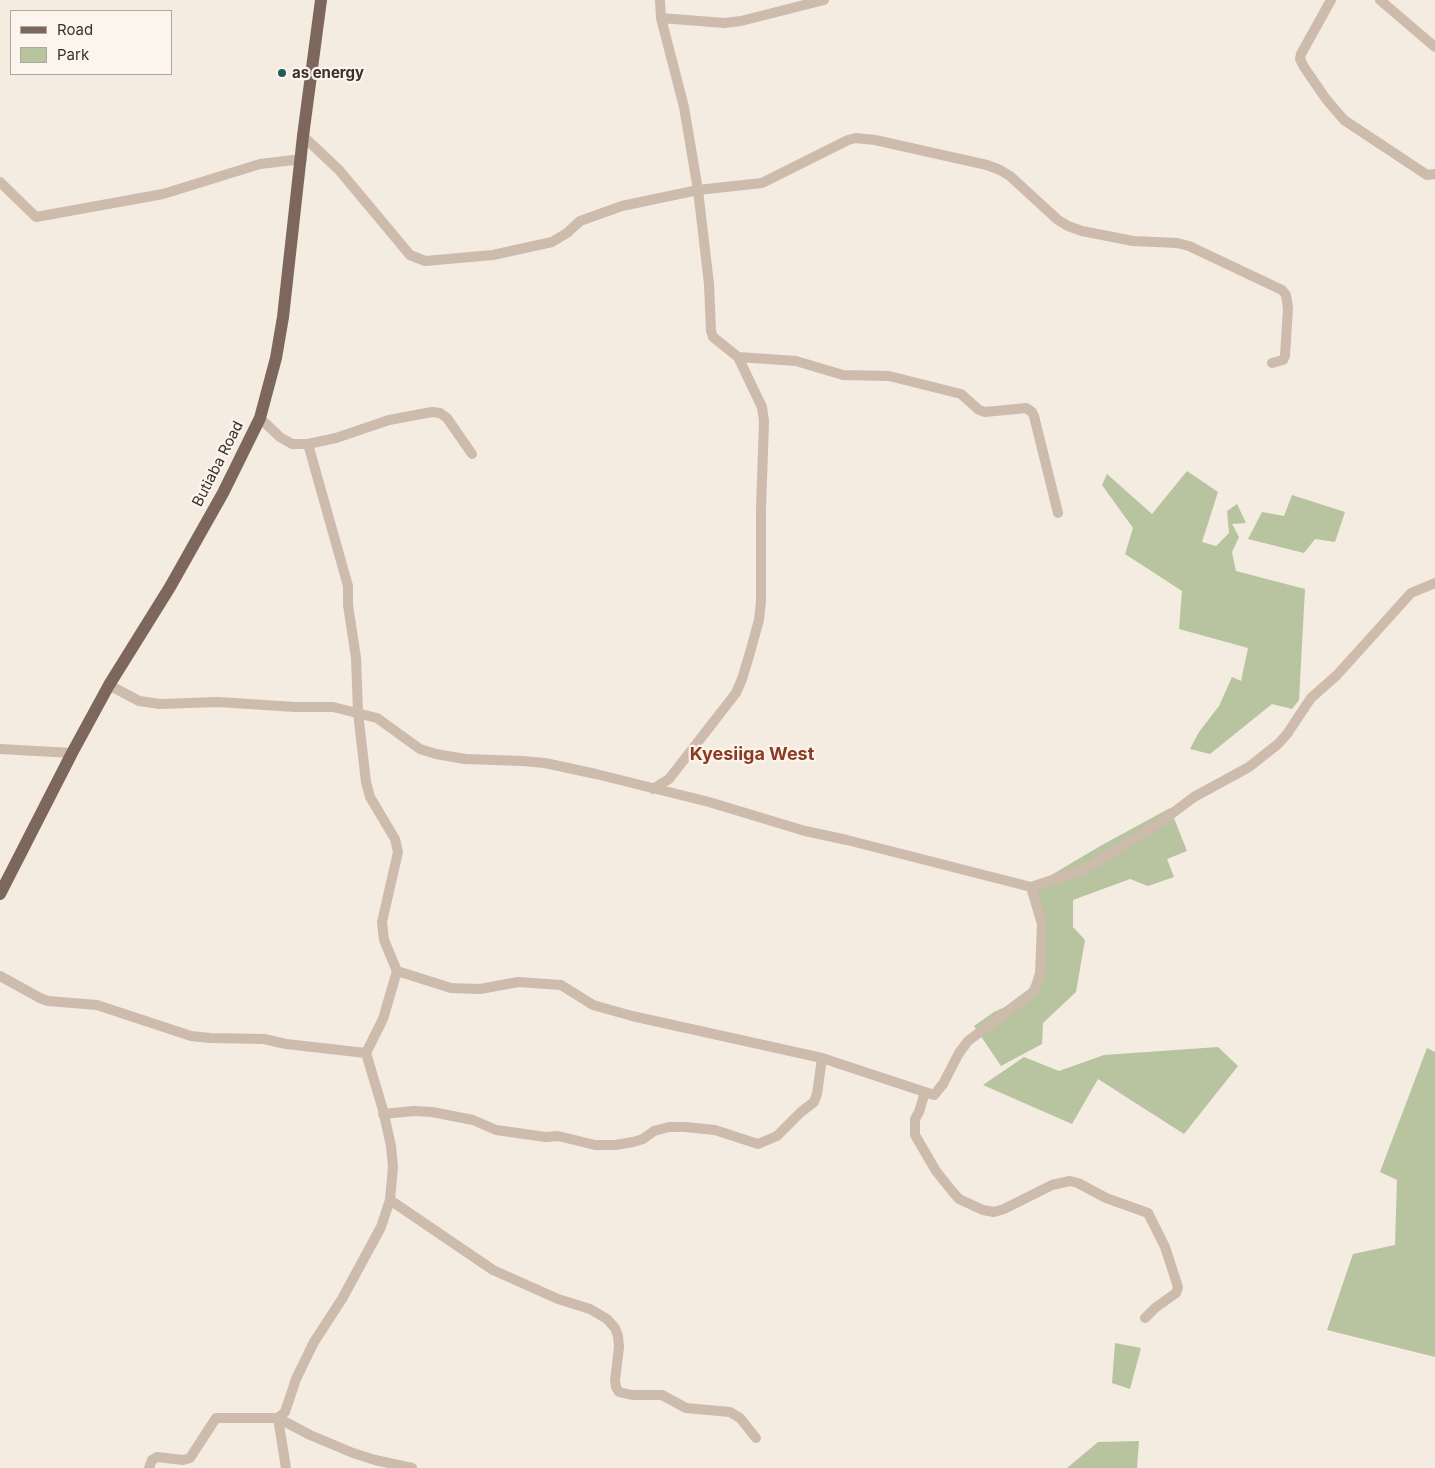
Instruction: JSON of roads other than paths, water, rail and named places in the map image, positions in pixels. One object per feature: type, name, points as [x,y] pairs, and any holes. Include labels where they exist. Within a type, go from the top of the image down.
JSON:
[{"type":"main road","name":"Butiaba Road","points":[[0,894],[72,752],[109,685],[170,587],[213,510],[260,418],[276,358],[283,317],[302,159],[303,136],[322,0]]},
{"type":"street","points":[[653,789],[669,779],[736,693],[742,679],[759,620],[762,602],[761,509],[764,421],[762,407],[738,357],[718,342],[711,331],[709,284],[698,190],[684,107],[661,18],[660,0]]},
{"type":"street","points":[[661,18],[724,23],[741,21],[824,0]]},
{"type":"street","points":[[1331,0],[1301,54],[1300,59],[1304,66],[1326,99],[1344,120],[1427,175],[1435,174]]},
{"type":"street","points":[[1380,0],[1435,47]]},
{"type":"street","points":[[303,136],[339,170],[410,255],[424,261],[493,255],[552,242],[560,239],[580,222],[622,206],[698,190],[762,183],[848,140],[860,138],[987,165],[1010,176],[1058,220],[1068,226],[1082,231],[1133,241],[1177,243],[1189,246],[1282,290],[1286,295],[1288,308],[1285,356],[1283,360],[1272,363]]},
{"type":"street","points":[[0,182],[36,218],[163,194],[260,164],[302,159]]},
{"type":"street","points":[[738,357],[796,361],[843,375],[889,376],[961,394],[979,410],[985,412],[1026,408],[1034,416],[1058,514]]},
{"type":"street","points":[[260,418],[280,437],[292,444],[308,444],[336,438],[389,420],[414,414],[440,413],[447,418],[472,454]]},
{"type":"street","points":[[278,1418],[285,1412],[296,1379],[314,1342],[342,1299],[381,1227],[390,1200],[393,1168],[391,1146],[366,1053],[383,1019],[397,971],[384,940],[382,922],[398,860],[398,845],[370,797],[362,763],[356,658],[348,605],[348,586],[308,444]]},
{"type":"street","points":[[109,685],[140,701],[160,704],[227,702],[277,706],[333,707],[358,712],[376,718],[420,749],[436,754],[465,760],[545,763],[709,802],[805,831],[856,842],[1031,887],[1085,869],[1162,821],[1194,797],[1250,767],[1278,744],[1287,734],[1310,698],[1337,675],[1410,594],[1435,583]]},
{"type":"street","points":[[0,749],[72,752]]},
{"type":"street","points":[[397,971],[451,988],[480,989],[518,982],[561,985],[593,1005],[632,1016],[822,1058],[934,1096],[968,1041],[1033,992],[1036,986],[1040,973],[1042,924],[1031,887]]},
{"type":"street","points":[[0,976],[48,1001],[97,1005],[191,1036],[264,1039],[286,1044],[366,1053]]},
{"type":"street","points":[[383,1114],[422,1110],[473,1120],[496,1130],[546,1137],[558,1136],[595,1144],[615,1145],[633,1142],[669,1127],[685,1127],[714,1130],[758,1144],[777,1136],[814,1102],[817,1094],[822,1058]]},
{"type":"street","points":[[925,1092],[915,1119],[915,1135],[936,1171],[959,1199],[983,1210],[999,1211],[1052,1184],[1070,1181],[1150,1216],[1165,1247],[1178,1287],[1176,1294],[1155,1308],[1145,1318]]},
{"type":"street","points":[[390,1200],[493,1270],[544,1293],[590,1309],[607,1319],[615,1328],[618,1336],[619,1347],[615,1381],[619,1392],[624,1394],[662,1395],[686,1408],[730,1412],[740,1418],[756,1438]]},
{"type":"street","points":[[149,1468],[152,1460],[157,1457],[184,1460],[190,1458],[216,1418],[278,1418],[310,1435],[353,1453],[412,1468]]},
{"type":"street","points":[[278,1418],[286,1468]]},
{"type":"place","name":"as energy","points":[[282,73]]},
{"type":"district","name":"Kyesiiga West","points":[[752,755]]}]
